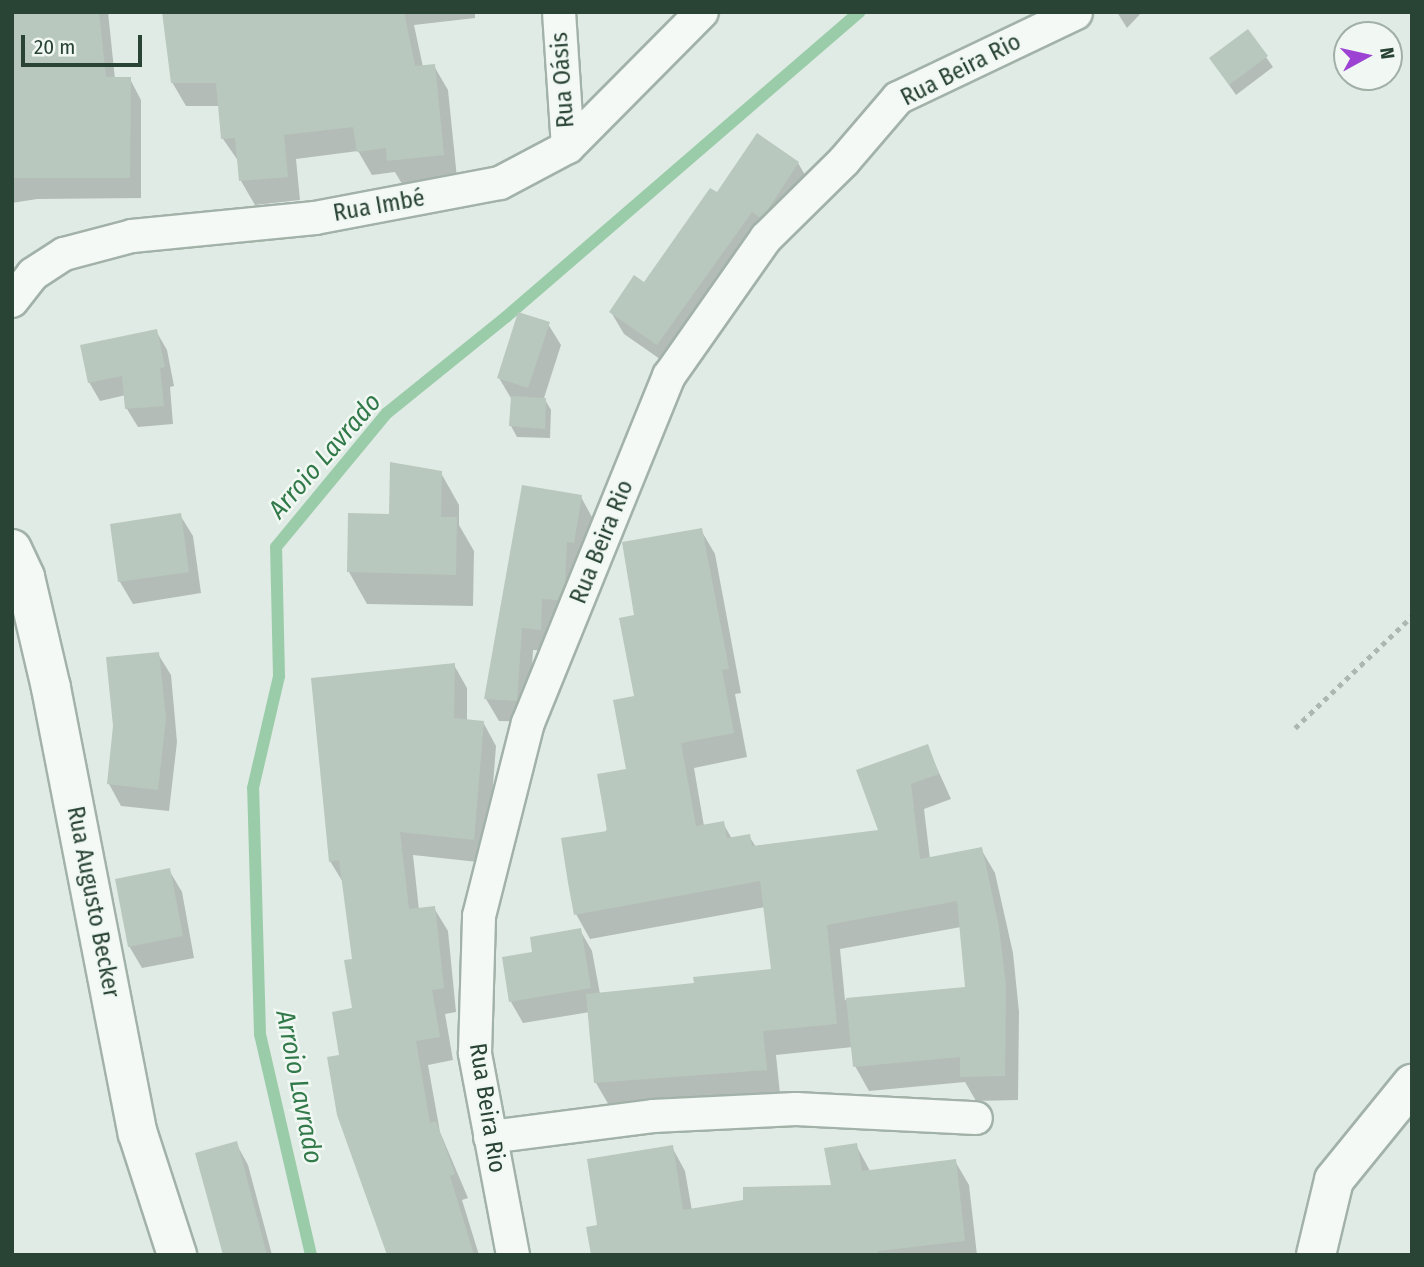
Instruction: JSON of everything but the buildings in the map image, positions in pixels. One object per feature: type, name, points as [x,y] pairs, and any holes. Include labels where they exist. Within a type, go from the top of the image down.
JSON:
[{"type":"street","name":"Rua Oásis","points":[[559,12],[568,148]]},
{"type":"street","name":"Rua Imbé","points":[[12,301],[33,274],[64,254],[132,236],[314,218],[500,183],[568,148],[702,12]]},
{"type":"street","name":"Rua Beira Rio","points":[[513,1255],[475,1053],[479,916],[528,723],[668,376],[766,238],[844,161],[898,97],[1076,13]]},
{"type":"street","name":"Rua Augusto Becker","points":[[12,549],[25,577],[51,688],[138,1134],[177,1255]]},
{"type":"street","points":[[1315,1255],[1334,1180],[1412,1084]]},
{"type":"street","points":[[490,1137],[653,1116],[796,1109],[976,1118]]},
{"type":"path","points":[[1295,728],[1412,616]]},
{"type":"waterway","name":"Arroio Lavrado","points":[[311,1255],[260,1034],[253,788],[279,676],[276,547],[387,413],[506,317],[859,12]]}]
